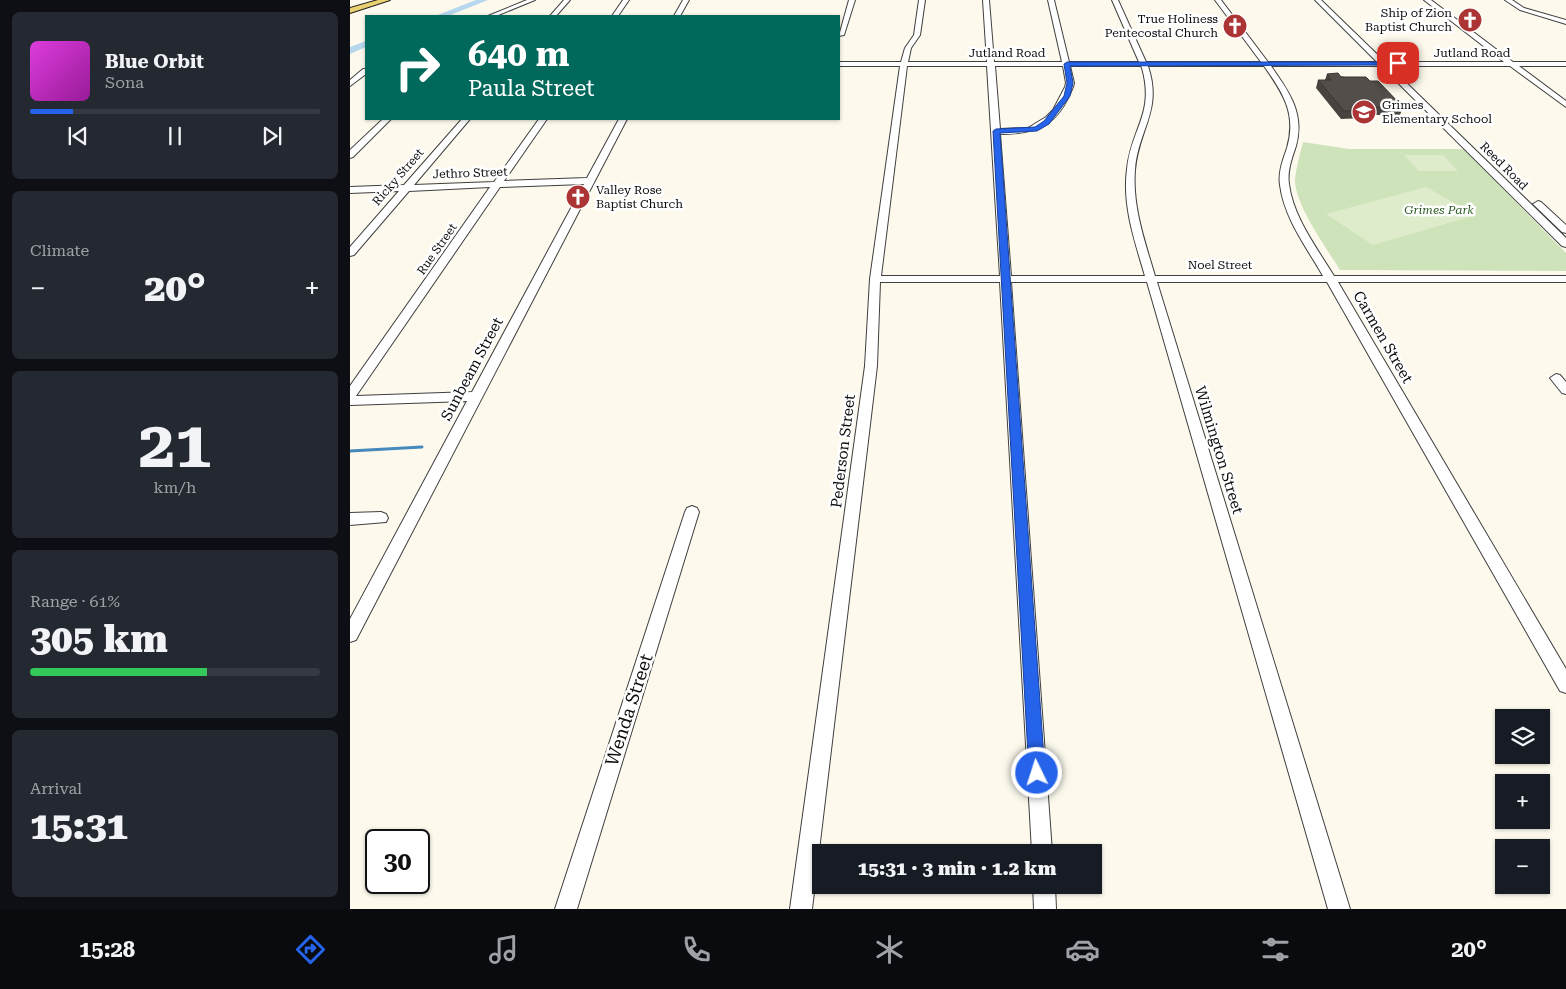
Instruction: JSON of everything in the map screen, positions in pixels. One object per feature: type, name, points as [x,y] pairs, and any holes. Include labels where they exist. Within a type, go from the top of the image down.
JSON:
[{"type":"main road","points":[[350,7],[373,0]]},
{"type":"main road","points":[[350,11],[386,0]]},
{"type":"street","points":[[494,15],[532,0]]},
{"type":"street","points":[[554,15],[567,0]]},
{"type":"street","points":[[615,15],[626,0]]},
{"type":"street","points":[[678,15],[686,0]]},
{"type":"street","points":[[841,35],[852,0]]},
{"type":"street","name":"Pederson Street","points":[[801,909],[871,366],[875,279],[904,64],[908,48],[916,36],[922,0]]},
{"type":"street","points":[[986,0],[1041,844]]},
{"type":"street","points":[[996,131],[1037,129],[1046,123],[1067,96],[1070,83],[1067,64],[1051,0]]},
{"type":"street","name":"Wilmington Street","points":[[1115,0],[1143,64],[1150,88],[1150,106],[1133,155],[1130,203],[1339,909]]},
{"type":"street","name":"Carmen Street","points":[[1218,0],[1281,87],[1292,107],[1295,134],[1284,175],[1289,205],[1566,685]]},
{"type":"street","points":[[1427,0],[1566,105]]},
{"type":"street","points":[[1508,0],[1522,9],[1566,22]]},
{"type":"street","name":"Reed Road","points":[[1323,1],[1350,32],[1566,244]]},
{"type":"street","name":"Reed Road","points":[[1323,1],[1394,63],[1566,230]]},
{"type":"street","points":[[1350,32],[1360,32]]},
{"type":"street","name":"Jutland Road","points":[[840,64],[1566,64]]},
{"type":"street","points":[[350,84],[365,72]]},
{"type":"street","points":[[1424,104],[1435,104]]},
{"type":"street","points":[[350,155],[386,120]]},
{"type":"street","name":"Ricky Street","points":[[350,253],[465,120]]},
{"type":"street","name":"Rue Street","points":[[350,395],[542,120]]},
{"type":"street","name":"Sunbeam Street","points":[[350,635],[622,120]]},
{"type":"street","points":[[1462,141],[1474,141]]},
{"type":"street","name":"Jethro Street","points":[[350,190],[590,181]]},
{"type":"street","points":[[1528,207],[1542,207]]},
{"type":"street","name":"Noel Street","points":[[875,279],[1566,279]]},
{"type":"street","points":[[1561,378],[1566,390]]},
{"type":"street","points":[[350,402],[476,396]]},
{"type":"street","name":"Wenda Street","points":[[566,909],[692,512]]},
{"type":"street","points":[[350,520],[381,518]]},
{"type":"street","points":[[1044,894],[1045,909]]},
{"type":"green space","name":"Grimes Park","points":[[1303,142],[1349,149],[1464,149],[1566,253],[1566,271],[1340,270],[1306,214],[1296,190],[1295,180]]},
{"type":"green space","points":[[1404,155],[1443,155],[1458,171],[1419,171]]},
{"type":"green space","points":[[1426,187],[1476,215],[1373,245],[1326,214]]},
{"type":"building","points":[[1338,73],[1341,77],[1366,77],[1370,81],[1378,81],[1403,107],[1364,107],[1367,110],[1344,111],[1318,80],[1331,80],[1327,74]]},
{"type":"waterway","points":[[443,15],[484,0]]},
{"type":"waterway","points":[[350,51],[365,44]]},
{"type":"waterway","points":[[350,451],[422,447]]},
{"type":"place","name":"Ship of Zion Baptist Church","points":[[1470,20]]},
{"type":"place","name":"True Holiness Pentecostal Church","points":[[1235,26]]},
{"type":"place","name":"Grimes Elementary School","points":[[1364,112]]},
{"type":"place","name":"Valley Rose Baptist Church","points":[[578,197]]},
{"type":"route","points":[[1037,773],[996,131],[1037,129],[1046,123],[1067,96],[1070,83],[1067,64],[1398,63]]}]
